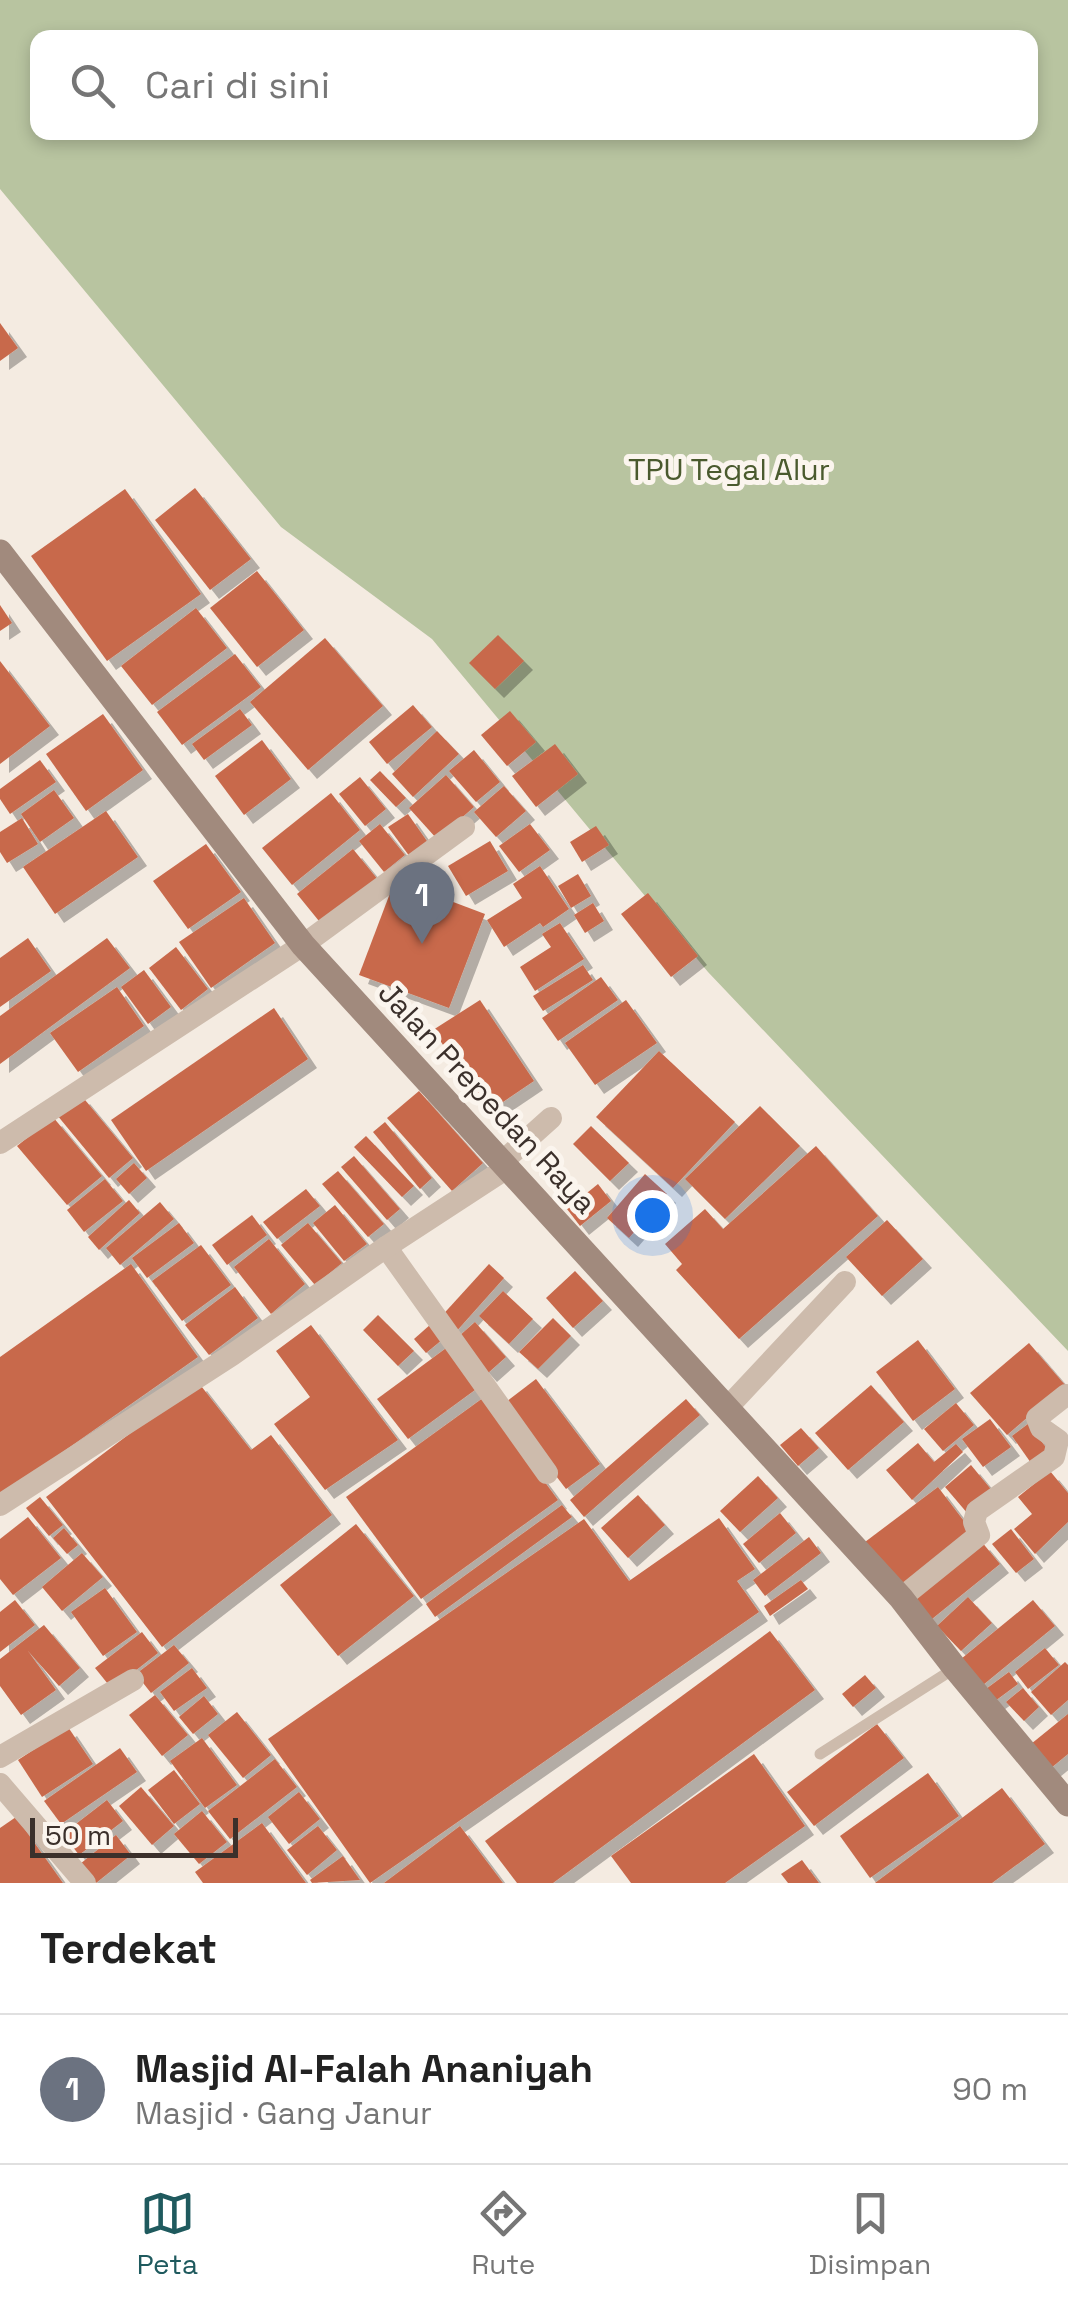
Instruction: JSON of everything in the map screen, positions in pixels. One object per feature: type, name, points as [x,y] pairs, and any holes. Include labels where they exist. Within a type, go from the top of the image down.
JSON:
[{"type":"street","name":"Jalan Prepedan Raya","points":[[0,552],[302,946],[901,1598],[1068,1804]]},
{"type":"street","points":[[0,1143],[302,946],[464,826]]},
{"type":"street","points":[[0,1505],[232,1354],[504,1165],[552,1118]]},
{"type":"street","points":[[386,1247],[547,1473]]},
{"type":"street","points":[[727,1408],[845,1282]]},
{"type":"street","points":[[901,1598],[979,1535],[974,1522],[977,1510],[1054,1457],[1058,1440],[1041,1428],[1037,1418],[1066,1394]]},
{"type":"street","points":[[0,1757],[133,1680]]},
{"type":"street","points":[[0,1784],[85,1883]]},
{"type":"lane","points":[[820,1754],[954,1668]]},
{"type":"green space","name":"TPU Tegal Alur","points":[[0,0],[1068,0],[1068,1351],[708,972],[432,639],[281,527],[0,189]]},
{"type":"building","points":[[0,323],[18,348],[0,361]]},
{"type":"building","points":[[195,488],[251,559],[210,590],[155,520]]},
{"type":"building","points":[[125,489],[201,594],[107,661],[31,556]]},
{"type":"building","points":[[257,571],[304,630],[257,667],[210,608]]},
{"type":"building","points":[[0,605],[12,623],[0,631]]},
{"type":"building","points":[[196,608],[227,648],[152,705],[121,666]]},
{"type":"building","points":[[498,635],[524,661],[495,689],[469,663]]},
{"type":"building","points":[[325,638],[383,706],[308,770],[250,702]]},
{"type":"building","points":[[235,654],[261,687],[182,745],[157,712]]},
{"type":"building","points":[[0,661],[50,726],[0,764]]},
{"type":"building","points":[[413,705],[432,727],[387,764],[369,742]]},
{"type":"building","points":[[240,709],[252,725],[204,760],[192,744]]},
{"type":"building","points":[[510,711],[536,742],[507,766],[481,735]]},
{"type":"building","points":[[103,714],[143,770],[86,811],[46,754]]},
{"type":"building","points":[[437,731],[459,754],[413,797],[392,774]]},
{"type":"building","points":[[262,740],[291,779],[244,815],[215,776]]},
{"type":"building","points":[[555,744],[578,774],[536,807],[512,776]]},
{"type":"building","points":[[474,750],[500,782],[476,802],[449,771]]},
{"type":"building","points":[[40,760],[56,782],[10,814],[0,799],[0,789]]},
{"type":"building","points":[[380,771],[406,798],[396,807],[370,780]]},
{"type":"building","points":[[446,775],[474,807],[437,839],[409,808]]},
{"type":"building","points":[[360,777],[386,809],[365,826],[339,794]]},
{"type":"building","points":[[504,786],[526,811],[496,837],[474,812]]},
{"type":"building","points":[[54,790],[74,818],[40,842],[21,814]]},
{"type":"building","points":[[331,793],[360,830],[292,885],[262,848]]},
{"type":"building","points":[[106,811],[138,857],[55,914],[23,867]]},
{"type":"building","points":[[408,814],[429,844],[410,857],[388,827]]},
{"type":"building","points":[[22,818],[38,844],[7,863],[0,852],[0,832]]},
{"type":"building","points":[[380,824],[405,855],[384,872],[359,841]]},
{"type":"building","points":[[530,824],[550,850],[519,872],[499,846]]},
{"type":"building","points":[[596,826],[609,845],[582,862],[570,842]]},
{"type":"building","points":[[490,841],[508,871],[466,896],[448,866]]},
{"type":"building","points":[[206,844],[241,892],[188,929],[153,881]]},
{"type":"building","points":[[353,849],[379,881],[323,926],[297,894]]},
{"type":"building","points":[[540,866],[569,909],[504,947],[487,920],[522,898],[513,884]]},
{"type":"building","points":[[578,874],[591,896],[571,908],[558,886]]},
{"type":"building","points":[[395,880],[485,914],[449,1008],[359,975]]},
{"type":"building","points":[[648,893],[698,956],[671,977],[621,914]]},
{"type":"building","points":[[244,898],[275,943],[211,988],[179,942]]},
{"type":"building","points":[[593,903],[604,921],[585,933],[574,915]]},
{"type":"building","points":[[560,923],[584,959],[535,991],[520,967],[551,947],[542,934]]},
{"type":"building","points":[[28,938],[51,971],[0,1007],[0,958]]},
{"type":"building","points":[[107,938],[130,968],[0,1064],[0,1016]]},
{"type":"building","points":[[176,947],[208,989],[181,1010],[149,968]]},
{"type":"building","points":[[583,965],[593,980],[543,1011],[533,996]]},
{"type":"building","points":[[144,970],[171,1007],[148,1024],[121,987]]},
{"type":"building","points":[[601,977],[618,1000],[558,1041],[542,1018]]},
{"type":"building","points":[[117,987],[144,1026],[78,1072],[50,1033]]},
{"type":"building","points":[[480,1000],[534,1081],[488,1112],[433,1030]]},
{"type":"building","points":[[626,1000],[657,1043],[595,1085],[565,1043]]},
{"type":"building","points":[[274,1008],[308,1059],[146,1171],[111,1120]]},
{"type":"building","points":[[659,1051],[735,1122],[673,1188],[596,1117]]},
{"type":"building","points":[[419,1091],[483,1163],[452,1191],[387,1118]]},
{"type":"building","points":[[81,1095],[133,1158],[109,1178],[57,1115]]},
{"type":"building","points":[[760,1106],[800,1146],[725,1219],[685,1179]]},
{"type":"building","points":[[53,1117],[102,1176],[67,1205],[17,1146]]},
{"type":"building","points":[[385,1122],[432,1178],[420,1189],[373,1132]]},
{"type":"building","points":[[591,1126],[629,1163],[610,1181],[573,1144]]},
{"type":"building","points":[[366,1136],[414,1186],[402,1197],[354,1147]]},
{"type":"building","points":[[816,1146],[878,1216],[739,1339],[676,1270],[682,1264],[665,1244],[705,1209],[723,1229]]},
{"type":"building","points":[[354,1156],[400,1209],[387,1220],[341,1167]]},
{"type":"building","points":[[134,1163],[147,1178],[129,1194],[116,1179]]},
{"type":"building","points":[[338,1171],[384,1224],[368,1237],[322,1184]]},
{"type":"building","points":[[645,1174],[667,1194],[629,1238],[607,1218]]},
{"type":"building","points":[[105,1179],[123,1201],[84,1232],[67,1210]]},
{"type":"building","points":[[598,1184],[611,1201],[580,1226],[567,1209]]},
{"type":"building","points":[[306,1189],[320,1206],[277,1239],[263,1222]]},
{"type":"building","points":[[129,1200],[140,1213],[99,1250],[88,1237]]},
{"type":"building","points":[[160,1202],[174,1219],[120,1265],[106,1248]]},
{"type":"building","points":[[335,1205],[367,1244],[344,1261],[313,1223]]},
{"type":"building","points":[[252,1215],[267,1235],[227,1265],[212,1245]]},
{"type":"building","points":[[887,1220],[923,1259],[882,1296],[846,1257]]},
{"type":"building","points":[[179,1223],[194,1243],[147,1278],[132,1258]]},
{"type":"building","points":[[308,1223],[342,1263],[315,1285],[281,1245]]},
{"type":"building","points":[[269,1239],[305,1284],[271,1314],[234,1267]]},
{"type":"building","points":[[201,1245],[231,1285],[182,1321],[152,1281]]},
{"type":"building","points":[[131,1264],[198,1357],[0,1496],[0,1357]]},
{"type":"building","points":[[489,1264],[504,1278],[454,1334],[438,1320]]},
{"type":"building","points":[[575,1271],[603,1301],[573,1328],[546,1298]]},
{"type":"building","points":[[235,1287],[258,1318],[209,1355],[185,1325]]},
{"type":"building","points":[[503,1291],[533,1319],[509,1344],[479,1316]]},
{"type":"building","points":[[378,1315],[414,1351],[398,1366],[363,1330]]},
{"type":"building","points":[[553,1318],[571,1336],[538,1369],[519,1352]]},
{"type":"building","points":[[475,1322],[506,1357],[488,1373],[457,1338]]},
{"type":"building","points":[[431,1324],[443,1339],[426,1353],[414,1339]]},
{"type":"building","points":[[311,1325],[398,1440],[325,1490],[274,1424],[310,1397],[276,1351]]},
{"type":"building","points":[[918,1340],[955,1389],[913,1421],[876,1372]]},
{"type":"building","points":[[1029,1343],[1065,1385],[1007,1435],[970,1393]]},
{"type":"building","points":[[449,1346],[479,1387],[408,1439],[377,1399]]},
{"type":"building","points":[[536,1379],[600,1464],[566,1489],[502,1405]]},
{"type":"building","points":[[198,1382],[251,1450],[271,1435],[332,1515],[162,1647],[46,1497]]},
{"type":"building","points":[[871,1385],[904,1422],[848,1470],[815,1433]]},
{"type":"building","points":[[483,1398],[558,1500],[421,1599],[346,1497]]},
{"type":"building","points":[[686,1399],[700,1415],[584,1517],[570,1500]]},
{"type":"building","points":[[956,1403],[974,1425],[943,1451],[924,1429]]},
{"type":"building","points":[[990,1419],[1011,1447],[983,1467],[962,1439]]},
{"type":"building","points":[[1028,1424],[1048,1450],[1031,1463],[1012,1436]]},
{"type":"building","points":[[801,1428],[819,1448],[798,1466],[780,1445]]},
{"type":"building","points":[[918,1443],[934,1462],[956,1444],[963,1452],[912,1500],[886,1470]]},
{"type":"building","points":[[971,1465],[994,1493],[968,1514],[945,1487]]},
{"type":"building","points":[[1050,1471],[1068,1493],[1068,1522],[1035,1554],[1014,1529],[1032,1514],[1018,1497]]},
{"type":"building","points":[[758,1476],[778,1498],[740,1532],[720,1511]]},
{"type":"building","points":[[938,1487],[973,1533],[896,1591],[861,1545]]},
{"type":"building","points":[[638,1495],[665,1525],[628,1558],[601,1528]]},
{"type":"building","points":[[40,1497],[63,1525],[49,1536],[26,1508]]},
{"type":"building","points":[[562,1505],[572,1517],[435,1617],[426,1604]]},
{"type":"building","points":[[780,1513],[796,1533],[759,1563],[743,1544]]},
{"type":"building","points":[[28,1517],[61,1558],[13,1595],[0,1579],[0,1539]]},
{"type":"building","points":[[719,1518],[755,1569],[737,1581],[759,1612],[370,1883],[268,1739],[584,1519],[629,1581]]},
{"type":"building","points":[[356,1524],[414,1596],[338,1656],[280,1585]]},
{"type":"building","points":[[64,1528],[78,1545],[67,1554],[53,1538]]},
{"type":"building","points":[[1011,1529],[1034,1559],[1016,1573],[992,1544]]},
{"type":"building","points":[[809,1537],[821,1553],[765,1596],[753,1580]]},
{"type":"building","points":[[981,1541],[1000,1564],[927,1623],[908,1600]]},
{"type":"building","points":[[82,1553],[103,1577],[62,1611],[42,1587]]},
{"type":"building","points":[[801,1580],[808,1589],[770,1616],[764,1606]]},
{"type":"building","points":[[105,1588],[137,1632],[103,1656],[71,1612]]},
{"type":"building","points":[[968,1597],[992,1623],[961,1651],[937,1626]]},
{"type":"building","points":[[15,1600],[35,1625],[0,1652],[0,1612]]},
{"type":"building","points":[[1033,1600],[1055,1626],[983,1685],[961,1659]]},
{"type":"building","points":[[44,1625],[80,1668],[59,1686],[28,1651],[56,1690],[21,1715],[0,1686],[0,1659]]},
{"type":"building","points":[[770,1631],[815,1690],[553,1883],[517,1883],[485,1841]]},
{"type":"building","points":[[142,1632],[158,1653],[112,1689],[95,1668]]},
{"type":"building","points":[[174,1645],[189,1663],[151,1693],[136,1674]]},
{"type":"building","points":[[1045,1648],[1059,1665],[1028,1689],[1015,1672]]},
{"type":"building","points":[[1065,1662],[1068,1700],[1051,1715],[1031,1692]]},
{"type":"building","points":[[192,1668],[207,1688],[174,1711],[160,1692]]},
{"type":"building","points":[[1009,1672],[1018,1684],[995,1701],[986,1689]]},
{"type":"building","points":[[865,1675],[876,1688],[853,1707],[842,1694]]},
{"type":"building","points":[[1023,1688],[1039,1707],[1024,1721],[1006,1702]]},
{"type":"building","points":[[155,1695],[188,1735],[162,1756],[129,1715]]},
{"type":"building","points":[[204,1696],[218,1714],[193,1734],[179,1717]]},
{"type":"building","points":[[237,1712],[271,1755],[243,1778],[208,1735]]},
{"type":"building","points":[[1068,1714],[1068,1754],[1051,1768],[1031,1744]]},
{"type":"building","points":[[877,1724],[904,1758],[814,1826],[787,1792]]},
{"type":"building","points":[[68,1727],[93,1764],[42,1797],[18,1760]]},
{"type":"building","points":[[202,1738],[237,1785],[205,1808],[170,1761]]},
{"type":"building","points":[[120,1748],[137,1772],[61,1824],[44,1801]]},
{"type":"building","points":[[754,1754],[805,1826],[725,1883],[631,1883],[611,1856]]},
{"type":"building","points":[[275,1759],[297,1787],[230,1839],[208,1811]]},
{"type":"building","points":[[174,1770],[200,1804],[174,1824],[148,1790]]},
{"type":"building","points":[[928,1773],[959,1816],[870,1878],[840,1836]]},
{"type":"building","points":[[141,1787],[174,1826],[152,1845],[119,1806]]},
{"type":"building","points":[[1002,1788],[1045,1844],[992,1883],[875,1883]]},
{"type":"building","points":[[299,1792],[320,1819],[289,1844],[268,1817]]},
{"type":"building","points":[[107,1800],[123,1821],[79,1855],[63,1834]]},
{"type":"building","points":[[202,1811],[227,1842],[199,1864],[174,1834]]},
{"type":"building","points":[[16,1817],[63,1883],[0,1883],[0,1828]]},
{"type":"building","points":[[262,1823],[306,1883],[203,1883],[195,1872]]},
{"type":"building","points":[[318,1826],[337,1850],[307,1875],[287,1850]]},
{"type":"building","points":[[460,1826],[503,1883],[384,1883]]},
{"type":"building","points":[[116,1835],[131,1855],[96,1883],[80,1864]]},
{"type":"building","points":[[343,1856],[360,1880],[312,1883],[310,1880]]},
{"type":"building","points":[[802,1860],[819,1883],[788,1883],[781,1874]]},
{"type":"place","name":"Masjid Al-Falah Ananiyah","points":[[422,944]]}]
